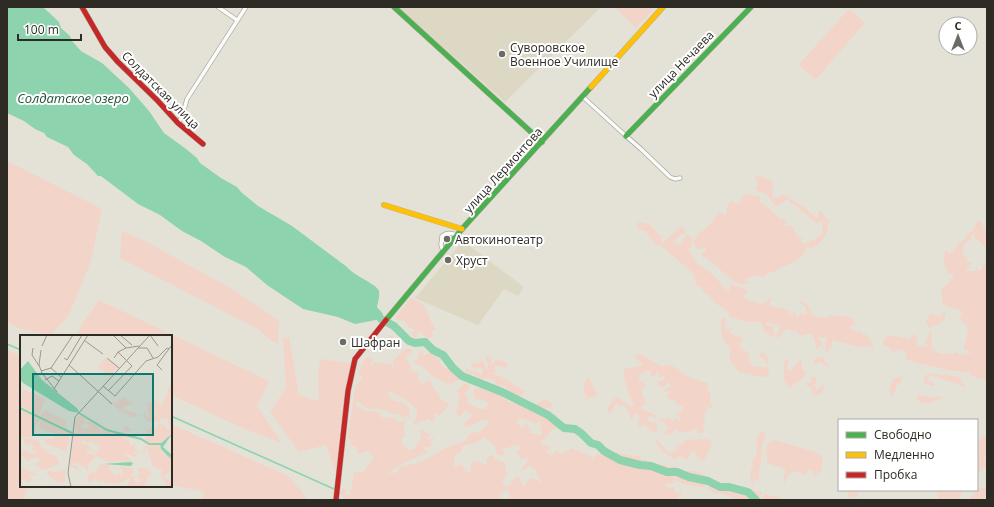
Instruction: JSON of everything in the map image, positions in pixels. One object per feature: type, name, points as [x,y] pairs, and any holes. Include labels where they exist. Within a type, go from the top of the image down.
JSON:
[{"type":"street","name":"Солдатская улица","points":[[82,7],[105,47],[118,62],[157,100],[178,124],[203,144]]},
{"type":"street","points":[[218,7],[237,20]]},
{"type":"street","points":[[178,124],[182,117],[187,99],[246,7]]},
{"type":"street","points":[[394,7],[542,142]]},
{"type":"street","name":"улица Лермонтова","points":[[336,500],[350,379],[353,365],[362,350],[395,308],[462,229],[663,7]]},
{"type":"street","name":"улица Нечаева","points":[[626,136],[751,7]]},
{"type":"street","points":[[583,97],[626,136],[642,148],[670,177],[675,179],[680,178]]},
{"type":"street","points":[[384,205],[462,229]]},
{"type":"street","points":[[443,251],[441,245],[442,236],[450,232],[457,235]]},
{"type":"shaded area","name":"Суворовское Военное Училище","points":[[398,7],[601,7],[505,102]]},
{"type":"shaded area","points":[[614,7],[655,7],[636,28]]},
{"type":"shaded area","points":[[848,10],[864,22],[864,24],[815,79],[799,64]]},
{"type":"shaded area","points":[[7,161],[102,209],[91,261],[69,315],[51,335],[18,328],[7,322]]},
{"type":"shaded area","points":[[757,176],[772,181],[773,199],[784,195],[804,207],[814,216],[818,218],[819,211],[822,211],[822,214],[825,214],[826,219],[830,220],[828,222],[827,231],[824,238],[811,249],[807,247],[803,255],[798,260],[774,272],[767,273],[766,276],[763,277],[755,275],[744,279],[749,283],[744,285],[735,282],[706,257],[702,257],[702,253],[706,250],[705,248],[697,249],[694,244],[695,238],[720,212],[726,216],[727,207],[732,200],[736,204],[739,204],[744,194],[759,196],[761,199],[760,202],[781,220],[785,219],[787,221],[784,225],[789,225],[793,228],[798,237],[805,239],[801,239],[801,242],[805,244],[815,239],[822,233],[823,221],[816,223],[787,199],[776,206],[766,194],[756,190],[758,183],[755,179]]},
{"type":"shaded area","points":[[980,220],[986,232],[985,247],[972,234],[971,239],[964,246],[963,255],[968,258],[966,261],[972,263],[965,271],[975,271],[977,267],[977,270],[981,271],[984,263],[987,262],[987,380],[974,377],[968,372],[963,373],[907,360],[906,354],[902,350],[896,349],[894,354],[891,348],[884,345],[883,342],[886,337],[895,336],[910,339],[912,335],[916,335],[916,338],[919,338],[916,342],[917,345],[921,347],[927,346],[928,345],[925,343],[931,330],[932,348],[938,352],[950,354],[956,352],[961,355],[971,353],[970,351],[964,350],[968,329],[965,323],[960,319],[962,311],[943,305],[941,289],[948,284],[954,274],[949,274],[946,268],[944,259],[945,250],[950,254],[959,242],[965,240],[965,236],[972,231],[977,222]]},
{"type":"shaded area","points":[[639,222],[649,224],[658,234],[661,235],[661,241],[664,242],[679,228],[683,227],[685,234],[673,241],[678,245],[681,244],[686,235],[690,235],[692,239],[691,248],[688,250],[697,263],[712,274],[729,292],[730,284],[748,291],[743,297],[746,299],[762,304],[763,302],[766,303],[770,298],[773,298],[770,301],[770,306],[786,309],[791,315],[794,311],[796,313],[796,318],[800,313],[807,315],[806,308],[800,303],[801,301],[808,305],[814,316],[824,318],[831,315],[836,317],[838,315],[854,319],[855,325],[850,327],[851,329],[861,332],[863,335],[866,334],[873,345],[873,348],[869,346],[859,347],[832,340],[832,346],[826,353],[825,349],[827,339],[825,337],[818,337],[823,344],[816,350],[812,333],[800,336],[797,332],[787,329],[778,340],[777,334],[780,326],[767,322],[765,323],[773,326],[774,338],[764,331],[760,322],[743,321],[735,317],[730,318],[728,312],[707,294],[706,295],[701,287],[696,285],[693,273],[660,245],[656,245],[645,231],[640,230],[636,226]]},
{"type":"shaded area","points":[[122,231],[145,241],[234,290],[279,321],[278,344],[274,343],[258,329],[120,258]]},
{"type":"shaded area","points":[[463,241],[524,287],[518,296],[504,289],[478,325],[415,298]]},
{"type":"shaded area","points":[[411,298],[424,306],[436,330],[432,331],[433,336],[427,339],[421,332],[417,332],[417,337],[413,338],[412,334],[415,330],[409,327],[404,321],[395,318]]},
{"type":"shaded area","points":[[99,300],[269,381],[257,406],[282,443],[245,429],[172,395],[172,335],[77,335],[81,326]]},
{"type":"shaded area","points":[[944,311],[946,314],[944,320],[929,328],[926,322],[932,312],[932,315],[940,317]]},
{"type":"shaded area","points":[[722,318],[725,319],[727,323],[724,324],[726,330],[732,328],[729,332],[735,336],[741,337],[742,341],[739,347],[749,353],[749,363],[755,367],[768,367],[769,376],[762,377],[739,372],[730,360],[730,346],[726,345],[723,339],[721,332]]},
{"type":"shaded area","points":[[389,336],[392,336],[399,346],[396,349],[388,343],[386,339]]},
{"type":"shaded area","points":[[289,337],[299,395],[319,401],[318,377],[320,359],[351,363],[341,424],[336,473],[326,445],[299,452],[270,412],[286,388],[283,338]]},
{"type":"shaded area","points":[[405,349],[411,349],[413,351],[405,358],[411,366],[411,371],[419,373],[417,376],[422,385],[427,380],[431,381],[432,386],[439,394],[440,399],[450,404],[439,416],[434,413],[434,422],[429,419],[421,422],[420,420],[418,425],[413,424],[417,414],[415,408],[404,399],[390,392],[387,391],[390,399],[406,404],[409,409],[410,419],[405,415],[404,418],[401,418],[401,413],[395,415],[385,410],[366,408],[364,405],[363,407],[359,402],[355,403],[357,407],[366,411],[376,411],[383,418],[393,417],[399,422],[406,421],[404,425],[405,436],[401,439],[404,447],[408,448],[407,451],[414,449],[421,438],[420,430],[424,430],[426,433],[432,434],[428,438],[430,440],[433,437],[434,439],[431,441],[432,445],[427,448],[426,446],[424,447],[424,449],[426,449],[426,453],[400,465],[389,474],[398,472],[399,468],[401,467],[419,462],[445,448],[467,440],[468,435],[473,432],[478,433],[488,424],[487,419],[464,427],[464,424],[472,415],[465,410],[460,417],[455,411],[458,408],[459,395],[457,391],[466,383],[470,386],[465,394],[468,397],[467,401],[469,404],[479,409],[485,409],[488,405],[486,401],[475,399],[473,390],[476,388],[483,388],[496,392],[509,402],[524,406],[529,410],[532,404],[536,405],[546,399],[551,402],[552,407],[544,409],[541,413],[550,417],[553,414],[557,415],[556,420],[563,430],[560,428],[552,429],[545,439],[541,441],[543,446],[548,445],[550,449],[546,451],[548,454],[552,455],[557,450],[560,454],[572,448],[588,455],[593,459],[596,455],[601,454],[607,449],[609,452],[617,452],[624,455],[628,454],[629,456],[636,455],[640,456],[641,460],[646,460],[648,464],[665,465],[668,467],[676,466],[677,470],[671,475],[673,477],[681,476],[687,471],[698,471],[707,477],[697,481],[698,483],[704,484],[705,488],[688,485],[674,480],[674,483],[666,484],[668,488],[674,487],[675,493],[681,492],[682,494],[677,500],[506,500],[509,498],[510,494],[507,491],[507,485],[510,486],[513,479],[517,476],[520,478],[522,486],[525,485],[529,479],[533,478],[542,483],[536,470],[529,466],[522,472],[524,475],[521,474],[523,466],[526,464],[529,457],[521,459],[517,452],[521,448],[520,446],[516,445],[501,450],[504,452],[503,456],[498,455],[495,451],[497,448],[485,437],[476,443],[462,447],[462,451],[454,456],[455,460],[453,464],[455,467],[463,464],[464,470],[468,473],[471,472],[471,462],[476,461],[487,465],[486,459],[492,454],[497,460],[505,462],[506,471],[508,473],[502,480],[506,488],[505,491],[500,493],[502,500],[345,500],[340,492],[343,488],[346,490],[345,495],[349,495],[354,472],[358,471],[361,473],[364,471],[374,457],[368,452],[360,454],[357,452],[358,448],[350,445],[348,436],[355,388],[363,378],[359,373],[365,358],[369,357],[373,359],[370,364],[372,365],[375,362],[382,364],[390,363],[393,367],[393,361]],"holes":[[[521,418],[536,423],[540,421],[542,435],[530,433],[527,423],[522,429],[516,421]]]},
{"type":"shaded area","points":[[7,350],[20,356],[20,487],[28,487],[24,500],[7,500]]},
{"type":"shaded area","points":[[422,351],[424,355],[428,354],[429,351],[434,353],[443,367],[453,372],[460,379],[452,384],[445,382],[431,375],[421,365],[413,363]]},
{"type":"shaded area","points":[[763,351],[768,358],[768,364],[759,355]]},
{"type":"shaded area","points":[[640,354],[663,367],[667,365],[673,366],[688,377],[708,383],[707,389],[711,393],[710,401],[713,407],[706,407],[707,415],[704,411],[705,422],[702,425],[705,428],[703,433],[698,433],[697,428],[691,431],[679,432],[677,428],[672,433],[667,435],[663,433],[668,428],[665,423],[658,419],[662,418],[667,420],[668,417],[674,422],[676,417],[678,421],[680,420],[681,418],[676,414],[683,409],[683,406],[677,405],[675,400],[668,399],[667,397],[671,390],[663,392],[670,386],[669,381],[663,388],[658,386],[658,381],[663,381],[665,376],[658,377],[659,373],[657,372],[654,377],[651,376],[651,372],[648,370],[639,376],[639,381],[641,382],[645,380],[643,384],[645,386],[644,389],[641,389],[646,403],[641,407],[641,409],[656,415],[655,418],[650,416],[646,419],[653,424],[655,422],[657,424],[657,433],[645,425],[638,427],[639,414],[635,414],[632,419],[630,418],[628,411],[623,405],[620,407],[618,404],[615,405],[609,414],[607,410],[616,397],[631,406],[634,406],[627,389],[623,372],[626,368],[641,366],[642,363],[635,358]]},
{"type":"shaded area","points":[[487,355],[492,359],[491,363],[494,364],[494,361],[497,360],[503,361],[509,365],[505,369],[502,366],[495,366],[494,369],[497,372],[492,373],[504,378],[524,391],[524,395],[520,396],[510,394],[505,387],[501,385],[496,386],[494,380],[485,378],[482,380],[473,374],[469,374],[465,370],[467,368],[481,375],[483,369],[478,367],[474,369],[471,366],[471,363],[476,364],[484,361],[484,365],[488,370],[488,363],[485,357]]},
{"type":"shaded area","points":[[817,357],[824,358],[824,361],[829,364],[829,366],[827,367],[820,362],[815,364],[814,360]]},
{"type":"shaded area","points":[[785,359],[789,360],[787,367],[788,370],[793,369],[797,362],[802,360],[802,368],[806,373],[801,380],[795,383],[790,389],[783,379]]},
{"type":"shaded area","points":[[931,373],[962,378],[961,382],[966,386],[963,387],[930,375],[927,381],[935,383],[933,386],[924,383],[924,376]]},
{"type":"shaded area","points":[[902,374],[901,382],[897,385],[893,396],[891,396],[889,390],[893,379],[897,377],[899,378]]},
{"type":"shaded area","points":[[813,376],[816,378],[817,384],[813,384],[817,388],[817,391],[821,385],[824,385],[823,393],[816,395],[813,394],[811,388],[806,385],[806,383],[811,382],[811,378]]},
{"type":"shaded area","points":[[589,377],[597,394],[593,398],[590,397],[585,399],[587,396],[584,392],[585,381]]},
{"type":"shaded area","points":[[919,395],[934,398],[939,396],[942,398],[924,403],[916,397]]},
{"type":"shaded area","points":[[172,424],[290,477],[308,500],[201,500],[205,492],[172,485]]},
{"type":"shaded area","points":[[762,430],[766,439],[762,445],[759,481],[754,480],[752,486],[750,473],[757,449],[758,437]]},
{"type":"shaded area","points":[[983,435],[988,444],[983,461],[987,460],[987,466],[978,473],[978,440]]},
{"type":"shaded area","points":[[693,439],[696,441],[698,439],[708,439],[712,442],[703,461],[691,451],[688,460],[684,459],[680,455],[675,459],[664,452],[655,441],[657,440],[670,453],[674,452],[677,449],[677,445],[682,445],[685,440]]},
{"type":"shaded area","points":[[775,440],[815,452],[823,457],[821,472],[817,473],[816,477],[813,476],[815,472],[809,469],[805,475],[793,471],[787,477],[784,484],[783,480],[785,469],[767,463],[767,445],[770,441]]},
{"type":"shaded area","points":[[710,486],[714,489],[731,489],[737,494],[751,488],[758,492],[759,490],[762,493],[759,497],[762,498],[765,494],[776,497],[778,495],[781,500],[731,500],[733,497],[718,493],[715,494],[707,488]]},
{"type":"shaded area","points":[[982,487],[987,488],[987,500],[968,500],[978,491]]},
{"type":"shaded area","points":[[848,491],[856,491],[858,495],[857,497],[850,498],[847,494]]},
{"type":"shaded area","points":[[939,491],[963,491],[958,500],[939,500],[937,493]]},
{"type":"water","name":"Солдатское озеро","points":[[7,7],[43,7],[59,22],[61,28],[70,36],[72,41],[81,51],[102,63],[129,88],[149,111],[164,133],[197,158],[200,163],[237,187],[258,206],[292,226],[355,274],[377,288],[379,294],[377,307],[383,314],[381,319],[355,324],[338,317],[303,309],[267,285],[246,267],[225,257],[201,241],[182,231],[160,215],[138,204],[101,176],[98,176],[87,164],[74,155],[68,147],[47,137],[44,133],[35,129],[24,121],[7,113]]},
{"type":"waterway","points":[[381,319],[394,326],[409,341],[415,343],[425,342],[433,350],[443,355],[453,368],[462,376],[502,392],[548,415],[564,428],[575,429],[591,443],[598,445],[604,451],[620,460],[651,466],[667,472],[677,472],[689,477],[708,481],[720,487],[729,487],[748,492],[756,500]]},
{"type":"waterway","points":[[7,344],[20,350]]},
{"type":"waterway","points":[[172,416],[334,489]]},
{"type":"traffic: fast","points":[[394,7],[542,142]]},
{"type":"traffic: fast","points":[[626,136],[751,7]]},
{"type":"traffic: fast","points":[[386,320],[462,229],[591,87]]},
{"type":"traffic: slow","points":[[591,87],[663,7]]},
{"type":"traffic: slow","points":[[384,205],[462,229]]},
{"type":"traffic: jam","points":[[82,7],[105,47],[118,62],[178,123],[203,144]]},
{"type":"traffic: jam","points":[[336,500],[348,391],[355,359],[386,320]]},
{"type":"place","name":"Суворовское Военное Училище","points":[[502,54]]},
{"type":"place","name":"Автокинотеатр","points":[[447,239]]},
{"type":"place","name":"Хруст","points":[[448,260]]},
{"type":"place","name":"Шафран","points":[[343,342]]}]
